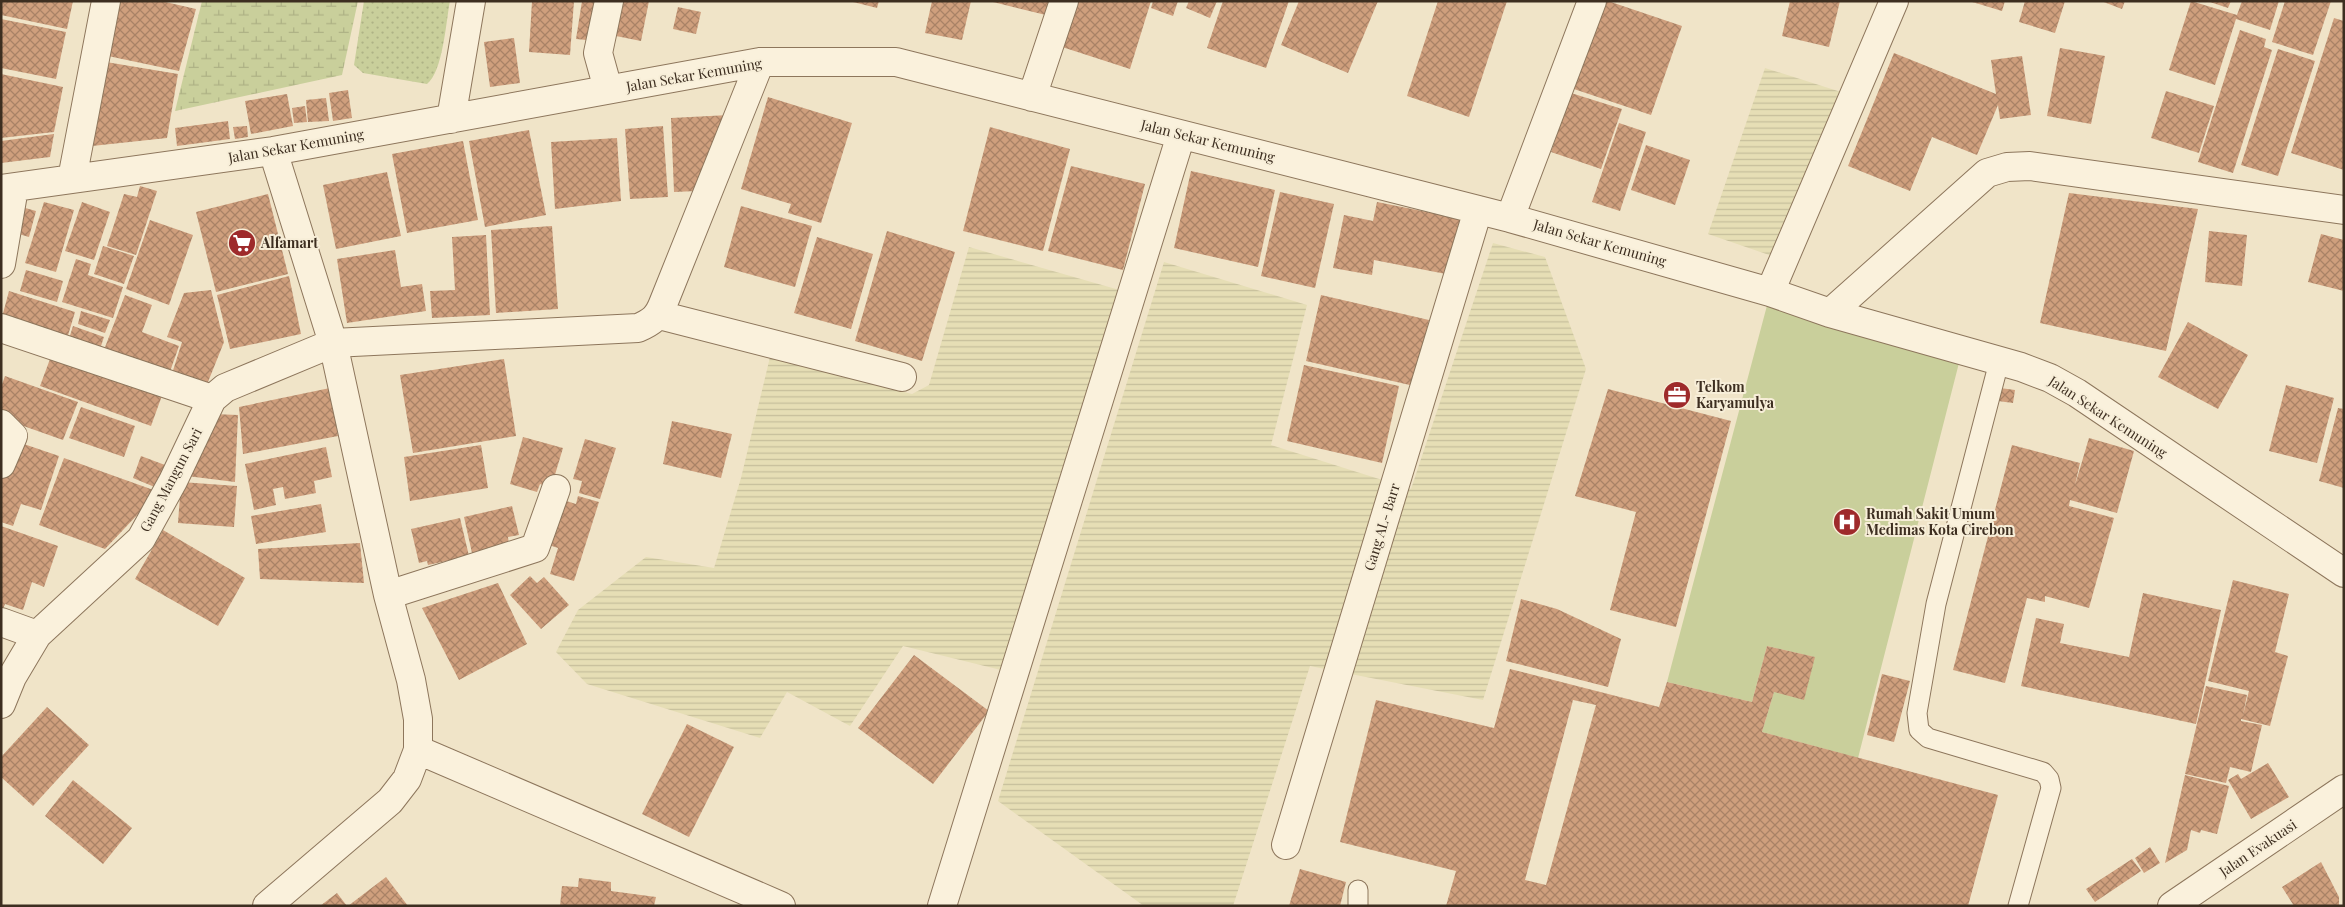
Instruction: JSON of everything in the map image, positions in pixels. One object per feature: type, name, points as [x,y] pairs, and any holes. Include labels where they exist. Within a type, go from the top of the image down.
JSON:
[{"type":"street","points":[[72,179],[106,1]]},
{"type":"street","points":[[451,119],[471,1]]},
{"type":"street","points":[[608,90],[598,53],[609,1]]},
{"type":"street","points":[[1032,97],[1064,1]]},
{"type":"street","points":[[1510,218],[1592,1]]},
{"type":"street","points":[[1770,292],[1894,1]]},
{"type":"street","points":[[760,62],[658,316],[902,377]]},
{"type":"street","name":"Jalan Sekar Kemuning","points":[[8,188],[273,151],[760,62],[896,62],[1510,218],[1770,292],[1830,313],[2050,378],[2077,393],[2344,573]]},
{"type":"street","points":[[942,906],[1181,135]]},
{"type":"street","points":[[267,906],[390,801],[407,779],[418,750],[418,719],[411,680],[388,595],[333,343],[273,151]]},
{"type":"street","points":[[1830,313],[1987,173],[2007,167],[2030,166],[2344,210]]},
{"type":"street","points":[[1,264],[8,188]]},
{"type":"street","name":"Gang AL- Barr","points":[[1286,845],[1478,210]]},
{"type":"street","name":"Gang Mangun Sari","points":[[1,704],[12,677],[38,635],[141,539],[173,481],[212,399],[225,388],[333,343],[638,328],[650,323],[658,316]]},
{"type":"street","points":[[1,328],[212,399]]},
{"type":"street","points":[[1,424],[13,436],[1,464]]},
{"type":"street","points":[[388,595],[535,548],[556,488]]},
{"type":"street","points":[[1,622],[38,635]]},
{"type":"street","points":[[418,750],[781,906]]},
{"type":"street","name":"Jalan Evakuasi","points":[[2172,906],[2344,789]]},
{"type":"lane","points":[[1999,362],[1936,604],[1917,713],[1919,730],[1928,738],[2043,772],[2049,779],[2051,788],[2018,906]]},
{"type":"shaded area","points":[[1765,68],[1841,92],[1775,257],[1708,234]]},
{"type":"shaded area","points":[[1493,243],[1545,257],[1586,369],[1483,700],[1310,666],[1233,906],[1144,906],[998,801],[1164,262],[1307,305],[1271,445],[1411,489]]},
{"type":"shaded area","points":[[969,247],[1123,291],[1001,670],[903,646],[850,726],[787,692],[760,738],[587,684],[556,652],[578,610],[646,557],[714,568],[741,478],[770,357],[912,394],[929,385]]},
{"type":"green space","points":[[202,1],[358,1],[342,75],[175,111]]},
{"type":"green space","points":[[364,1],[450,1],[437,69],[427,84],[363,73],[354,65]]},
{"type":"green space","points":[[1769,298],[1960,359],[1858,758],[1762,732],[1774,692],[1814,657],[1767,646],[1752,702],[1667,682]]},
{"type":"building","points":[[1,1],[73,1],[67,29],[1,15]]},
{"type":"building","points":[[119,1],[161,1],[196,9],[179,71],[108,56]]},
{"type":"building","points":[[532,1],[574,1],[570,55],[529,52]]},
{"type":"building","points":[[582,1],[605,1],[597,41],[576,39]]},
{"type":"building","points":[[619,1],[649,1],[641,41],[611,35]]},
{"type":"building","points":[[849,1],[879,1],[877,8]]},
{"type":"building","points":[[932,1],[971,1],[962,40],[925,33]]},
{"type":"building","points":[[989,1],[1059,1],[1054,17]]},
{"type":"building","points":[[1073,1],[1151,1],[1130,69],[1059,46]]},
{"type":"building","points":[[1153,1],[1178,1],[1173,16],[1151,8]]},
{"type":"building","points":[[1189,1],[1217,1],[1210,18],[1186,8]]},
{"type":"building","points":[[1223,1],[1289,1],[1266,68],[1207,48]]},
{"type":"building","points":[[1299,1],[1378,1],[1348,73],[1281,45]]},
{"type":"building","points":[[1438,1],[1507,1],[1469,117],[1407,96]]},
{"type":"building","points":[[1597,1],[1608,1],[1682,26],[1651,115],[1568,87]]},
{"type":"building","points":[[1790,1],[1840,1],[1829,47],[1782,36]]},
{"type":"building","points":[[1969,1],[2005,1],[2002,11]]},
{"type":"building","points":[[2025,1],[2065,1],[2055,33],[2019,22]]},
{"type":"building","points":[[2101,1],[2125,1],[2122,9]]},
{"type":"building","points":[[2191,1],[2237,15],[2242,1],[2279,1],[2270,30],[2236,19],[2215,85],[2169,70]]},
{"type":"building","points":[[2207,1],[2231,1],[2228,8]]},
{"type":"building","points":[[2285,1],[2331,1],[2313,55],[2272,42]]},
{"type":"building","points":[[678,7],[701,12],[696,34],[673,29]]},
{"type":"building","points":[[2334,18],[2344,21],[2344,170],[2291,153]]},
{"type":"building","points":[[1,19],[66,32],[56,79],[1,68]]},
{"type":"building","points":[[2240,30],[2266,39],[2264,47],[2272,50],[2233,173],[2198,162]]},
{"type":"building","points":[[514,38],[520,83],[490,87],[484,42]]},
{"type":"building","points":[[2060,48],[2105,56],[2091,124],[2047,116]]},
{"type":"building","points":[[2278,49],[2315,61],[2278,176],[2241,165]]},
{"type":"building","points":[[1894,53],[1996,94],[1991,60],[2022,56],[2031,115],[2000,119],[1998,105],[1977,155],[1932,137],[1910,191],[1848,166]]},
{"type":"building","points":[[106,62],[178,74],[167,138],[92,146]]},
{"type":"building","points":[[1,74],[63,87],[54,132],[1,138]]},
{"type":"building","points":[[348,90],[352,118],[333,121],[329,93]]},
{"type":"building","points":[[2166,91],[2214,106],[2199,153],[2151,138]]},
{"type":"building","points":[[1571,93],[1622,109],[1601,169],[1551,152]]},
{"type":"building","points":[[287,94],[293,126],[251,134],[245,101]]},
{"type":"building","points":[[768,97],[852,123],[821,223],[788,213],[791,204],[741,189]]},
{"type":"building","points":[[326,98],[329,121],[308,122],[306,100]]},
{"type":"building","points":[[305,106],[307,122],[294,123],[292,108]]},
{"type":"building","points":[[729,115],[697,191],[674,192],[671,118]]},
{"type":"building","points":[[228,121],[230,139],[177,146],[175,128]]},
{"type":"building","points":[[1619,123],[1646,132],[1620,211],[1592,202]]},
{"type":"building","points":[[247,126],[248,137],[235,139],[233,127]]},
{"type":"building","points":[[663,126],[668,197],[630,199],[625,129]]},
{"type":"building","points":[[990,127],[1070,149],[1043,251],[963,231]]},
{"type":"building","points":[[529,130],[546,215],[485,227],[469,141]]},
{"type":"building","points":[[54,134],[50,157],[1,163],[1,141]]},
{"type":"building","points":[[617,138],[621,201],[555,209],[551,142]]},
{"type":"building","points":[[463,141],[478,220],[407,233],[392,154]]},
{"type":"building","points":[[1646,145],[1690,160],[1675,205],[1631,190]]},
{"type":"building","points":[[1071,166],[1145,184],[1123,270],[1048,251]]},
{"type":"building","points":[[1191,171],[1275,190],[1258,267],[1174,248]]},
{"type":"building","points":[[387,172],[401,236],[336,249],[323,185]]},
{"type":"building","points":[[140,186],[157,191],[136,255],[107,246],[124,194],[137,197]]},
{"type":"building","points":[[1280,192],[1334,204],[1315,288],[1261,276]]},
{"type":"building","points":[[2069,193],[2198,209],[2166,351],[2040,323]]},
{"type":"building","name":"Alfamart","points":[[268,194],[288,274],[216,292],[196,212]]},
{"type":"building","points":[[44,202],[74,210],[56,272],[25,263]]},
{"type":"building","points":[[82,202],[110,212],[94,260],[65,251]]},
{"type":"building","points":[[1377,202],[1462,219],[1451,275],[1374,260],[1372,275],[1333,268],[1344,215],[1373,221]]},
{"type":"building","points":[[18,206],[36,211],[29,237],[12,232]]},
{"type":"building","points":[[741,206],[812,226],[795,287],[724,267]]},
{"type":"building","points":[[150,220],[193,235],[169,305],[126,289]]},
{"type":"building","points":[[552,226],[558,309],[496,313],[491,230]]},
{"type":"building","points":[[887,231],[955,252],[922,361],[855,341]]},
{"type":"building","points":[[2209,231],[2247,235],[2242,286],[2205,282]]},
{"type":"building","points":[[2321,234],[2344,240],[2344,291],[2308,282]]},
{"type":"building","points":[[486,235],[490,315],[432,318],[430,291],[455,290],[452,237]]},
{"type":"building","points":[[817,237],[873,254],[851,329],[794,313]]},
{"type":"building","points":[[103,246],[134,256],[124,284],[94,274]]},
{"type":"building","points":[[395,250],[401,287],[422,284],[426,311],[347,323],[337,259]]},
{"type":"building","points":[[76,259],[91,264],[88,275],[123,287],[113,318],[62,302]]},
{"type":"building","points":[[26,270],[63,281],[57,302],[20,291]]},
{"type":"building","points":[[289,276],[301,334],[230,349],[217,295]]},
{"type":"building","points":[[211,290],[224,342],[204,392],[170,380],[182,342],[167,337],[184,293]]},
{"type":"building","points":[[9,291],[75,312],[66,342],[1,321]]},
{"type":"building","points":[[125,295],[152,305],[142,332],[179,346],[167,380],[102,355]]},
{"type":"building","points":[[1321,295],[1429,320],[1414,386],[1306,361]]},
{"type":"building","points":[[81,311],[110,320],[105,333],[78,324]]},
{"type":"building","points":[[2188,322],[2248,355],[2218,409],[2158,377]]},
{"type":"building","points":[[73,326],[104,337],[98,355],[67,345]]},
{"type":"building","points":[[53,351],[164,390],[151,426],[40,386]]},
{"type":"building","points":[[504,359],[516,436],[413,453],[400,375]]},
{"type":"building","points":[[1304,365],[1399,386],[1382,463],[1287,441]]},
{"type":"building","points":[[5,376],[78,402],[63,440],[1,418],[1,387]]},
{"type":"building","points":[[2286,385],[2334,398],[2317,463],[2269,451]]},
{"type":"building","points":[[330,388],[338,436],[243,454],[239,407]]},
{"type":"building","points":[[2000,388],[2015,390],[2013,403],[1998,401]]},
{"type":"building","points":[[1608,389],[1731,421],[1676,627],[1610,610],[1636,512],[1575,496]]},
{"type":"building","points":[[81,407],[135,426],[124,457],[69,438]]},
{"type":"building","points":[[2338,408],[2344,409],[2344,488],[2319,481]]},
{"type":"building","points":[[213,414],[238,415],[235,482],[187,476]]},
{"type":"building","points":[[672,421],[732,434],[721,478],[663,464]]},
{"type":"building","points":[[523,437],[563,448],[551,488],[540,484],[537,492],[510,484]]},
{"type":"building","points":[[2089,438],[2134,451],[2117,513],[2070,500],[2069,506],[2114,518],[2089,608],[2045,596],[2045,602],[2027,598],[2005,683],[1953,670],[2012,445],[2080,463],[2075,485]]},
{"type":"building","points":[[585,439],[616,448],[600,499],[579,493],[582,481],[573,479]]},
{"type":"building","points":[[15,441],[59,456],[41,510],[21,504],[13,526],[1,522],[1,481]]},
{"type":"building","points":[[481,445],[488,488],[410,501],[404,457]]},
{"type":"building","points":[[326,447],[332,477],[314,481],[316,493],[285,499],[283,487],[273,489],[276,505],[254,510],[245,464]]},
{"type":"building","points":[[141,456],[165,465],[157,488],[133,478]]},
{"type":"building","points":[[64,458],[159,492],[105,549],[39,525]]},
{"type":"building","points":[[181,482],[237,486],[234,527],[178,523]]},
{"type":"building","points":[[578,496],[599,502],[574,581],[550,574],[558,548],[549,545],[563,500],[576,504]]},
{"type":"building","points":[[321,504],[326,532],[256,544],[251,516]]},
{"type":"building","points":[[512,506],[519,535],[508,537],[509,546],[472,553],[464,517]]},
{"type":"building","points":[[460,518],[469,556],[428,565],[427,561],[419,563],[411,529]]},
{"type":"building","points":[[1,526],[58,546],[44,587],[32,582],[23,610],[5,604],[1,614]]},
{"type":"building","points":[[163,530],[245,578],[218,626],[135,579]]},
{"type":"building","points":[[360,543],[364,583],[260,579],[258,549]]},
{"type":"building","points":[[530,576],[537,583],[544,577],[569,605],[541,629],[510,595]]},
{"type":"building","points":[[2233,580],[2289,594],[2275,652],[2288,656],[2270,726],[2241,719],[2241,721],[2262,725],[2251,772],[2230,767],[2226,783],[2185,774],[2206,686],[2247,695],[2243,715],[2249,691],[2208,681]]},
{"type":"building","points":[[498,583],[527,644],[459,680],[422,608]]},
{"type":"building","points":[[2143,593],[2221,610],[2196,724],[2021,686],[2036,618],[2064,624],[2060,643],[2129,657]]},
{"type":"building","points":[[1521,599],[1557,609],[1621,639],[1608,687],[1506,661]]},
{"type":"building","points":[[1767,646],[1815,657],[1804,700],[1774,692],[1762,732],[1998,795],[1968,906],[1446,906],[1456,871],[1340,842],[1376,700],[1494,728],[1510,669],[1659,707],[1667,682],[1752,702]],"holes":[[[1573,700],[1596,705],[1546,885],[1525,880]]]},
{"type":"building","points":[[914,655],[989,711],[933,784],[858,728]]},
{"type":"building","points":[[1882,674],[1910,681],[1894,742],[1867,735]]},
{"type":"building","points":[[47,707],[89,745],[33,806],[1,777],[1,757]]},
{"type":"building","points":[[687,724],[734,747],[689,837],[642,814]]},
{"type":"building","points":[[2268,763],[2289,797],[2251,819],[2228,780],[2238,774],[2241,779]]},
{"type":"building","points":[[2185,775],[2229,786],[2217,834],[2201,830],[2200,833],[2191,830],[2187,850],[2165,863]]},
{"type":"building","points":[[73,780],[132,828],[103,864],[45,816]]},
{"type":"building","points":[[2150,847],[2160,863],[2144,873],[2135,858]]},
{"type":"building","points":[[2132,859],[2141,871],[2095,902],[2086,889]]},
{"type":"building","points":[[2321,862],[2339,897],[2339,906],[2294,906],[2282,887]]},
{"type":"building","points":[[1300,869],[1346,882],[1340,906],[1289,906]]},
{"type":"building","points":[[386,877],[408,906],[348,906]]},
{"type":"building","points":[[579,878],[611,882],[611,891],[656,897],[654,906],[560,906],[562,886],[578,887]]},
{"type":"building","points":[[337,893],[347,906],[320,906]]},
{"type":"place","name":"Alfamart","points":[[242,243]]},
{"type":"place","name":"Telkom Karyamulya","points":[[1677,395]]},
{"type":"place","name":"Rumah Sakit Umum Medimas Kota Cirebon","points":[[1847,522]]}]
